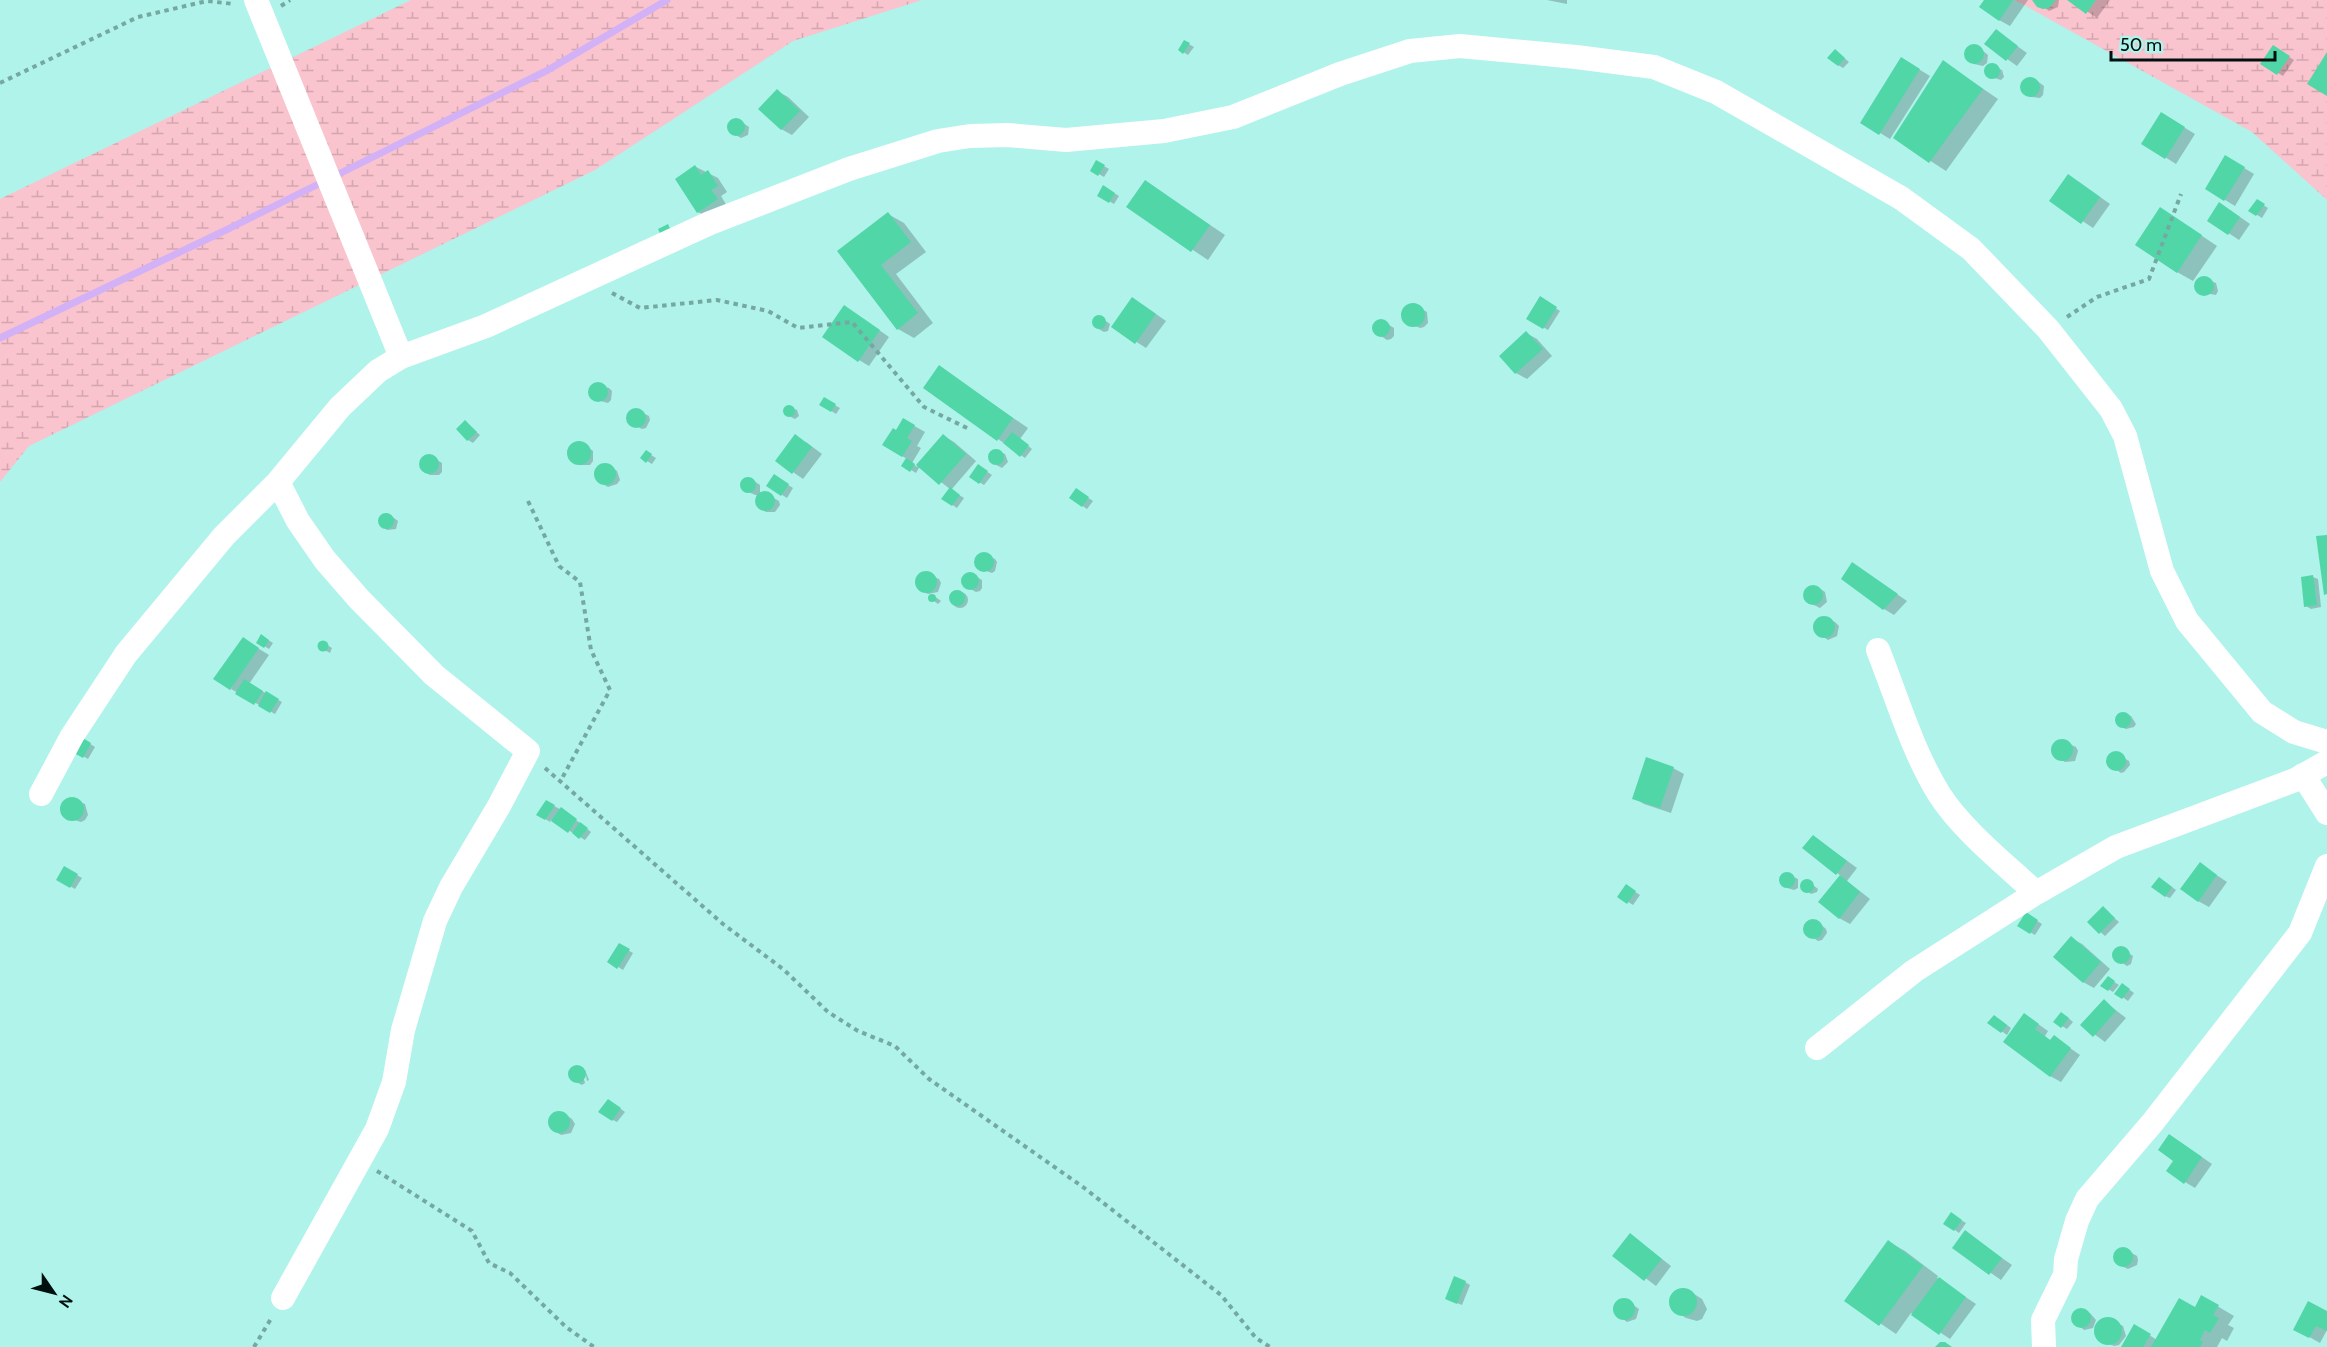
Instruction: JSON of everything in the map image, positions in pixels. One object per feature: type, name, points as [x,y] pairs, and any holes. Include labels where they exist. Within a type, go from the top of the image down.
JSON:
[{"type":"street","points":[[250,3],[323,166],[401,357]]},
{"type":"street","points":[[41,794],[72,736],[126,654],[224,536],[278,482],[340,407],[378,371],[401,357],[486,326],[710,223],[849,169],[938,141],[970,136],[1008,135],[1066,140],[1164,131],[1233,117],[1340,74],[1410,51],[1460,46],[1654,67],[1716,93],[1900,198],[1971,249],[2048,328],[2111,409],[2125,436],[2162,572],[2187,621],[2262,712],[2294,732],[2327,742]]},
{"type":"street","points":[[278,482],[298,521],[325,560],[359,599],[434,675],[528,751],[500,806],[451,887],[435,921],[403,1030],[394,1082],[377,1129],[283,1298]]},
{"type":"street","points":[[1878,650],[1914,741],[1940,795],[1973,835],[2036,893]]},
{"type":"street","points":[[1817,1048],[1914,971],[2036,893],[2116,847],[2303,775],[2327,762]]},
{"type":"street","points":[[2303,775],[2327,813]]},
{"type":"street","points":[[2044,1347],[2043,1320],[2065,1275],[2066,1259],[2077,1221],[2087,1199],[2153,1122],[2300,933],[2327,866]]},
{"type":"path","points":[[0,83],[138,17],[207,2],[250,3]]},
{"type":"path","points":[[2048,328],[2097,297],[2149,279],[2181,194]]},
{"type":"path","points":[[587,280],[640,308],[717,300],[768,311],[798,328],[852,322],[924,407],[969,429]]},
{"type":"path","points":[[528,501],[559,566],[580,582],[591,650],[610,690],[560,782]]},
{"type":"path","points":[[528,751],[560,782],[723,924],[783,969],[828,1012],[858,1031],[895,1046],[929,1079],[1083,1187],[1221,1295],[1256,1338],[1270,1347]]},
{"type":"path","points":[[361,1161],[472,1231],[489,1263],[510,1273],[566,1327],[594,1347]]},
{"type":"path","points":[[254,1347],[283,1298]]},
{"type":"green space","points":[[411,0],[922,0],[793,41],[595,170],[29,446],[0,482],[0,199]]},
{"type":"green space","points":[[2015,0],[2327,0],[2327,200],[2252,132]]},
{"type":"building","points":[[1984,0],[2013,0],[1999,21],[1979,7]]},
{"type":"building","points":[[2032,0],[2056,0],[2049,8],[2043,9],[2037,7]]},
{"type":"building","points":[[2067,0],[2096,0],[2086,14]]},
{"type":"building","points":[[1996,29],[2018,46],[2006,61],[1984,44]]},
{"type":"building","points":[[1184,40],[1190,43],[1183,54],[1178,50]]},
{"type":"building","points":[[1974,44],[1981,47],[1984,54],[1981,61],[1974,64],[1967,61],[1964,54],[1967,47]]},
{"type":"building","points":[[2273,45],[2290,56],[2277,75],[2260,64]]},
{"type":"building","points":[[1835,49],[1845,58],[1838,66],[1827,58]]},
{"type":"building","points":[[2327,52],[2327,96],[2307,84]]},
{"type":"building","points":[[1901,57],[1920,69],[1879,135],[1860,123]]},
{"type":"building","points":[[1943,60],[1983,89],[1929,163],[1893,138]]},
{"type":"building","points":[[1992,63],[2000,71],[1992,79],[1984,71]]},
{"type":"building","points":[[2030,77],[2037,80],[2040,87],[2037,94],[2030,97],[2023,94],[2020,87],[2023,80]]},
{"type":"building","points":[[777,89],[800,111],[781,130],[758,109]]},
{"type":"building","points":[[2161,112],[2185,127],[2165,159],[2141,144]]},
{"type":"building","points":[[736,118],[742,121],[745,127],[742,133],[736,136],[730,133],[727,127],[730,121]]},
{"type":"building","points":[[2225,155],[2245,167],[2224,201],[2205,189]]},
{"type":"building","points":[[1096,160],[1105,165],[1098,176],[1090,171]]},
{"type":"building","points":[[695,165],[701,175],[708,170],[718,186],[711,190],[718,199],[697,213],[675,179]]},
{"type":"building","points":[[2068,174],[2100,197],[2081,224],[2049,201]]},
{"type":"building","points":[[1145,180],[1210,225],[1191,252],[1126,207]]},
{"type":"building","points":[[1103,185],[1115,193],[1109,203],[1097,196]]},
{"type":"building","points":[[2257,199],[2265,204],[2256,216],[2248,211]]},
{"type":"building","points":[[2219,202],[2240,217],[2228,235],[2207,221]]},
{"type":"building","points":[[2160,207],[2202,235],[2177,273],[2135,245]]},
{"type":"building","points":[[888,212],[911,242],[881,265],[918,313],[897,330],[837,251]]},
{"type":"building","points":[[668,224],[672,233],[662,238],[658,229]]},
{"type":"building","points":[[2204,276],[2211,279],[2214,286],[2211,293],[2204,296],[2197,293],[2194,286],[2197,279]]},
{"type":"building","points":[[1540,296],[1557,307],[1543,329],[1526,319]]},
{"type":"building","points":[[1132,297],[1156,314],[1135,344],[1111,327]]},
{"type":"building","points":[[1413,303],[1421,307],[1425,315],[1421,323],[1413,327],[1405,323],[1401,315],[1405,307]]},
{"type":"building","points":[[844,305],[880,330],[858,362],[822,337]]},
{"type":"building","points":[[1096,315],[1102,315],[1106,322],[1102,329],[1096,329],[1092,325],[1092,319]]},
{"type":"building","points":[[1377,319],[1385,319],[1390,324],[1388,335],[1377,337],[1372,332],[1372,324]]},
{"type":"building","points":[[1526,331],[1543,349],[1515,374],[1499,356]]},
{"type":"building","points":[[939,365],[1013,418],[997,441],[923,388]]},
{"type":"building","points":[[598,382],[605,385],[608,392],[605,399],[598,402],[591,399],[588,392],[591,385]]},
{"type":"building","points":[[824,397],[836,404],[831,412],[819,405]]},
{"type":"building","points":[[789,405],[795,411],[789,417],[783,411]]},
{"type":"building","points":[[636,408],[643,411],[646,418],[643,425],[636,428],[629,425],[626,418],[629,411]]},
{"type":"building","points":[[903,418],[915,425],[907,438],[912,441],[902,457],[882,445],[893,428],[896,430]]},
{"type":"building","points":[[465,420],[477,432],[467,441],[456,429]]},
{"type":"building","points":[[1012,432],[1029,445],[1020,457],[1003,443]]},
{"type":"building","points":[[795,434],[812,447],[792,474],[775,461]]},
{"type":"building","points":[[943,434],[966,454],[939,485],[916,465]]},
{"type":"building","points":[[579,441],[587,445],[591,453],[587,461],[579,465],[571,461],[567,453],[571,445]]},
{"type":"building","points":[[993,449],[999,449],[1004,457],[1002,463],[993,465],[988,460],[988,454]]},
{"type":"building","points":[[646,450],[652,454],[646,463],[640,458]]},
{"type":"building","points":[[429,454],[436,457],[439,464],[436,471],[429,474],[422,471],[419,464],[422,457]]},
{"type":"building","points":[[906,458],[915,464],[910,472],[901,466]]},
{"type":"building","points":[[605,463],[613,466],[616,474],[613,482],[605,485],[597,482],[594,474],[597,466]]},
{"type":"building","points":[[978,464],[988,471],[979,484],[969,477]]},
{"type":"building","points":[[774,474],[789,484],[781,496],[766,486]]},
{"type":"building","points":[[745,477],[751,477],[756,485],[754,491],[745,493],[740,488],[740,482]]},
{"type":"building","points":[[950,487],[960,495],[952,506],[941,499]]},
{"type":"building","points":[[1076,488],[1089,497],[1082,507],[1069,498]]},
{"type":"building","points":[[765,491],[772,494],[775,501],[772,508],[765,511],[758,508],[755,501],[758,494]]},
{"type":"building","points":[[383,513],[389,513],[394,521],[392,527],[383,529],[378,524],[378,518]]},
{"type":"building","points":[[2327,535],[2327,594],[2324,595],[2316,536]]},
{"type":"building","points":[[984,552],[991,555],[994,562],[991,569],[984,572],[977,569],[974,562],[977,555]]},
{"type":"building","points":[[1852,562],[1898,594],[1883,610],[1841,579]]},
{"type":"building","points":[[926,571],[934,574],[937,582],[934,590],[926,593],[918,590],[915,582],[918,574]]},
{"type":"building","points":[[970,572],[976,575],[979,581],[976,587],[970,590],[964,587],[961,581],[964,575]]},
{"type":"building","points":[[2313,575],[2317,605],[2304,607],[2301,577]]},
{"type":"building","points":[[1809,585],[1817,585],[1823,591],[1823,599],[1817,605],[1809,605],[1803,599],[1803,591]]},
{"type":"building","points":[[957,590],[963,592],[965,598],[963,604],[957,606],[951,604],[949,598],[951,592]]},
{"type":"building","points":[[932,594],[936,598],[932,602],[928,598]]},
{"type":"building","points":[[1824,616],[1832,619],[1835,627],[1832,635],[1824,638],[1816,635],[1813,627],[1816,619]]},
{"type":"building","points":[[261,634],[269,640],[264,648],[256,643]]},
{"type":"building","points":[[243,637],[259,648],[230,690],[213,679]]},
{"type":"building","points":[[323,641],[327,642],[327,650],[323,651],[319,650],[318,646],[319,642]]},
{"type":"building","points":[[244,679],[263,691],[254,705],[235,694]]},
{"type":"building","points":[[266,691],[279,699],[270,713],[258,706]]},
{"type":"building","points":[[2120,712],[2126,712],[2131,720],[2129,726],[2120,728],[2115,723],[2115,717]]},
{"type":"building","points":[[83,738],[91,743],[83,758],[74,753]]},
{"type":"building","points":[[2062,739],[2070,742],[2073,750],[2070,758],[2062,761],[2054,758],[2051,750],[2054,742]]},
{"type":"building","points":[[2116,751],[2123,754],[2126,761],[2123,768],[2116,771],[2109,768],[2106,761],[2109,754]]},
{"type":"building","points":[[1646,757],[1674,767],[1660,808],[1632,799]]},
{"type":"building","points":[[72,797],[81,800],[84,809],[81,818],[72,821],[63,818],[60,809],[63,800]]},
{"type":"building","points":[[546,800],[555,805],[545,820],[536,815]]},
{"type":"building","points":[[561,807],[577,819],[568,833],[551,821]]},
{"type":"building","points":[[580,822],[588,828],[579,839],[572,833]]},
{"type":"building","points":[[1813,835],[1847,861],[1836,875],[1802,848]]},
{"type":"building","points":[[2200,862],[2217,875],[2198,902],[2180,889]]},
{"type":"building","points":[[64,866],[78,874],[70,888],[56,880]]},
{"type":"building","points":[[1784,872],[1790,872],[1795,880],[1793,886],[1784,888],[1779,883],[1779,877]]},
{"type":"building","points":[[1840,875],[1860,892],[1839,919],[1818,902]]},
{"type":"building","points":[[2159,877],[2172,887],[2165,897],[2151,887]]},
{"type":"building","points":[[1807,879],[1812,881],[1814,886],[1812,891],[1807,893],[1802,891],[1800,886],[1802,881]]},
{"type":"building","points":[[1626,884],[1636,891],[1627,904],[1617,897]]},
{"type":"building","points":[[2103,906],[2115,918],[2099,934],[2087,922]]},
{"type":"building","points":[[2026,912],[2038,920],[2030,934],[2017,926]]},
{"type":"building","points":[[1813,919],[1820,922],[1823,929],[1820,936],[1813,939],[1806,936],[1803,929],[1806,922]]},
{"type":"building","points":[[2071,936],[2101,962],[2083,983],[2053,957]]},
{"type":"building","points":[[619,943],[630,949],[617,969],[607,962]]},
{"type":"building","points":[[2121,946],[2127,949],[2130,955],[2127,961],[2121,964],[2115,961],[2112,955],[2115,949]]},
{"type":"building","points":[[2108,976],[2115,981],[2108,991],[2100,986]]},
{"type":"building","points":[[2122,983],[2130,989],[2122,999],[2114,994]]},
{"type":"building","points":[[2104,999],[2116,1011],[2093,1037],[2080,1025]]},
{"type":"building","points":[[2061,1012],[2069,1018],[2061,1028],[2053,1022]]},
{"type":"building","points":[[2024,1013],[2039,1024],[2035,1029],[2050,1040],[2054,1035],[2071,1048],[2050,1077],[2003,1042]]},
{"type":"building","points":[[1994,1015],[2007,1025],[2001,1033],[1987,1023]]},
{"type":"building","points":[[577,1065],[583,1068],[586,1074],[583,1080],[577,1083],[571,1080],[568,1074],[571,1068]]},
{"type":"building","points":[[608,1099],[621,1108],[612,1121],[598,1112]]},
{"type":"building","points":[[559,1111],[567,1114],[570,1122],[567,1130],[559,1133],[551,1130],[548,1122],[551,1114]]},
{"type":"building","points":[[2169,1134],[2202,1157],[2184,1184],[2166,1171],[2173,1161],[2158,1150]]},
{"type":"building","points":[[1951,1212],[1962,1220],[1954,1231],[1943,1224]]},
{"type":"building","points":[[1965,1230],[2002,1258],[1989,1275],[1952,1248]]},
{"type":"building","points":[[1630,1233],[1662,1259],[1644,1281],[1612,1256]]},
{"type":"building","points":[[1888,1240],[1923,1266],[1879,1326],[1844,1301]]},
{"type":"building","points":[[2123,1247],[2130,1250],[2133,1257],[2130,1264],[2123,1267],[2116,1264],[2113,1257],[2116,1250]]},
{"type":"building","points":[[1454,1276],[1466,1281],[1457,1304],[1445,1299]]},
{"type":"building","points":[[1939,1277],[1966,1297],[1939,1335],[1911,1315]]},
{"type":"building","points":[[1683,1288],[1693,1292],[1697,1302],[1693,1312],[1683,1316],[1673,1312],[1669,1302],[1673,1292]]},
{"type":"building","points":[[2201,1295],[2219,1305],[2213,1315],[2219,1318],[2210,1333],[2205,1330],[2200,1340],[2203,1342],[2200,1347],[2151,1347],[2179,1298],[2195,1307]]},
{"type":"building","points":[[1624,1298],[1632,1301],[1635,1309],[1632,1317],[1624,1320],[1616,1317],[1613,1309],[1616,1301]]},
{"type":"building","points":[[2308,1301],[2327,1311],[2327,1331],[2316,1326],[2309,1338],[2293,1330]]},
{"type":"building","points":[[2081,1308],[2088,1311],[2091,1318],[2088,1325],[2081,1328],[2074,1325],[2071,1318],[2074,1311]]},
{"type":"building","points":[[2108,1317],[2118,1321],[2122,1331],[2118,1341],[2108,1345],[2098,1341],[2094,1331],[2098,1321]]},
{"type":"building","points":[[2134,1324],[2151,1334],[2143,1347],[2121,1347]]},
{"type":"building","points":[[1940,1342],[1945,1342],[1952,1347],[1935,1347]]},
{"type":"waterway","points":[[0,338],[224,231],[548,70],[667,0]]}]
